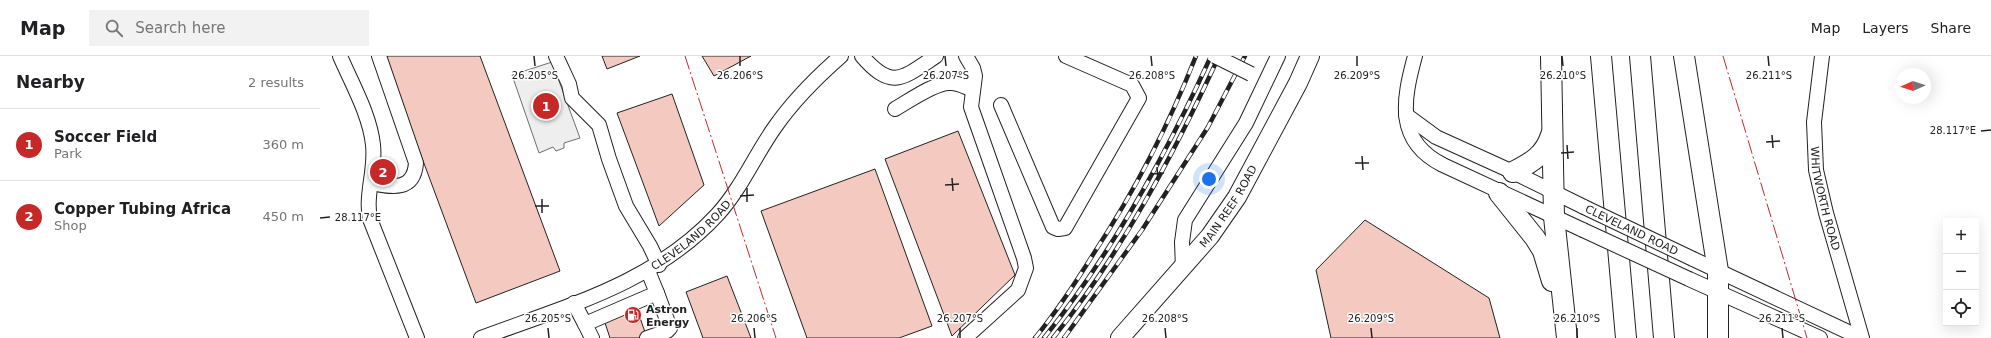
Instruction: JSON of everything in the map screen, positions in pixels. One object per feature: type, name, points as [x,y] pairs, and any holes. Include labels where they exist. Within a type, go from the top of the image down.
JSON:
[{"type":"highway","points":[[1551,56],[1554,217],[1567,338]]},
{"type":"highway","points":[[1601,56],[1626,338]]},
{"type":"highway","points":[[1640,56],[1664,338]]},
{"type":"highway","points":[[1684,56],[1718,270],[1718,338]]},
{"type":"highway","points":[[1513,172],[1536,159],[1546,147],[1552,133]]},
{"type":"highway","points":[[1499,193],[1535,238],[1543,251],[1554,288],[1563,338]]},
{"type":"main road","name":"MAIN REEF ROAD","points":[[1120,338],[1183,269],[1210,236],[1237,197],[1298,82],[1310,56]]},
{"type":"street","points":[[340,56],[369,126],[374,151],[368,209],[370,219],[417,338]]},
{"type":"street","points":[[371,183],[394,187],[404,185],[414,176],[416,163],[379,56]]},
{"type":"street","points":[[556,56],[569,84],[572,98],[599,124],[626,206],[650,246],[657,293],[670,328],[667,331],[647,338]]},
{"type":"street","name":"CLEVELAND ROAD","points":[[481,338],[631,280],[653,268],[690,240],[717,215],[738,188],[775,127],[790,108],[826,69],[841,56]]},
{"type":"street","points":[[862,56],[873,68],[887,78],[907,76],[936,56]]},
{"type":"street","points":[[965,338],[1018,290],[1026,268],[1024,258],[971,106],[975,76],[973,68],[966,56]]},
{"type":"street","points":[[1002,105],[1053,227],[1058,229],[1065,228],[1139,98],[1132,86],[1066,56]]},
{"type":"street","points":[[1214,56],[1267,81]]},
{"type":"street","points":[[1183,269],[1182,242],[1185,220],[1232,148],[1267,81],[1278,56]]},
{"type":"street","name":"CLEVELAND ROAD","points":[[1414,56],[1406,90],[1406,115],[1409,132],[1424,154],[1499,193],[1820,338]]},
{"type":"street","name":"WHITWORTH ROAD","points":[[1822,56],[1814,122],[1816,170],[1826,213],[1861,338]]},
{"type":"street","points":[[895,109],[944,84],[957,83],[973,90]]},
{"type":"street","name":"CLEVELAND ROAD","points":[[1406,115],[1436,137],[1513,172],[1763,291],[1816,318],[1861,338]]},
{"type":"street","points":[[585,324],[657,293]]},
{"type":"street","points":[[574,303],[592,338]]},
{"type":"shaded area","points":[[552,62],[580,138],[564,143],[564,148],[556,151],[553,147],[539,153],[512,75]]},
{"type":"building","points":[[384,56],[480,56],[560,271],[476,303]]},
{"type":"building","points":[[602,56],[640,56],[607,69]]},
{"type":"building","points":[[702,56],[751,56],[714,76]]},
{"type":"building","points":[[672,94],[704,185],[659,226],[617,113]]},
{"type":"building","points":[[958,131],[1015,275],[952,336],[885,159]]},
{"type":"building","points":[[875,169],[932,326],[899,338],[807,338],[761,211]]},
{"type":"building","points":[[1365,220],[1489,298],[1500,338],[1331,338],[1316,270]]},
{"type":"building","points":[[727,276],[751,338],[703,338],[686,292]]},
{"type":"building","points":[[637,309],[647,338],[610,338],[604,320]]},
{"type":"railway","points":[[1035,338],[1073,286],[1124,205],[1162,133],[1196,56]]},
{"type":"railway","points":[[1044,338],[1069,306],[1115,238],[1175,130],[1211,56]]},
{"type":"railway","points":[[1053,338],[1078,306],[1124,238],[1184,130],[1219,56]]},
{"type":"railway","points":[[1064,338],[1142,230],[1208,127],[1245,56]]},
{"type":"power","points":[[685,56],[776,338]]},
{"type":"power","points":[[1723,56],[1807,338]]},
{"type":"place","name":"Soccer Field","points":[[546,106]]},
{"type":"place","name":"Copper Tubing Africa","points":[[383,172]]},
{"type":"place","name":"Astron Energy","points":[[633,315]]}]
